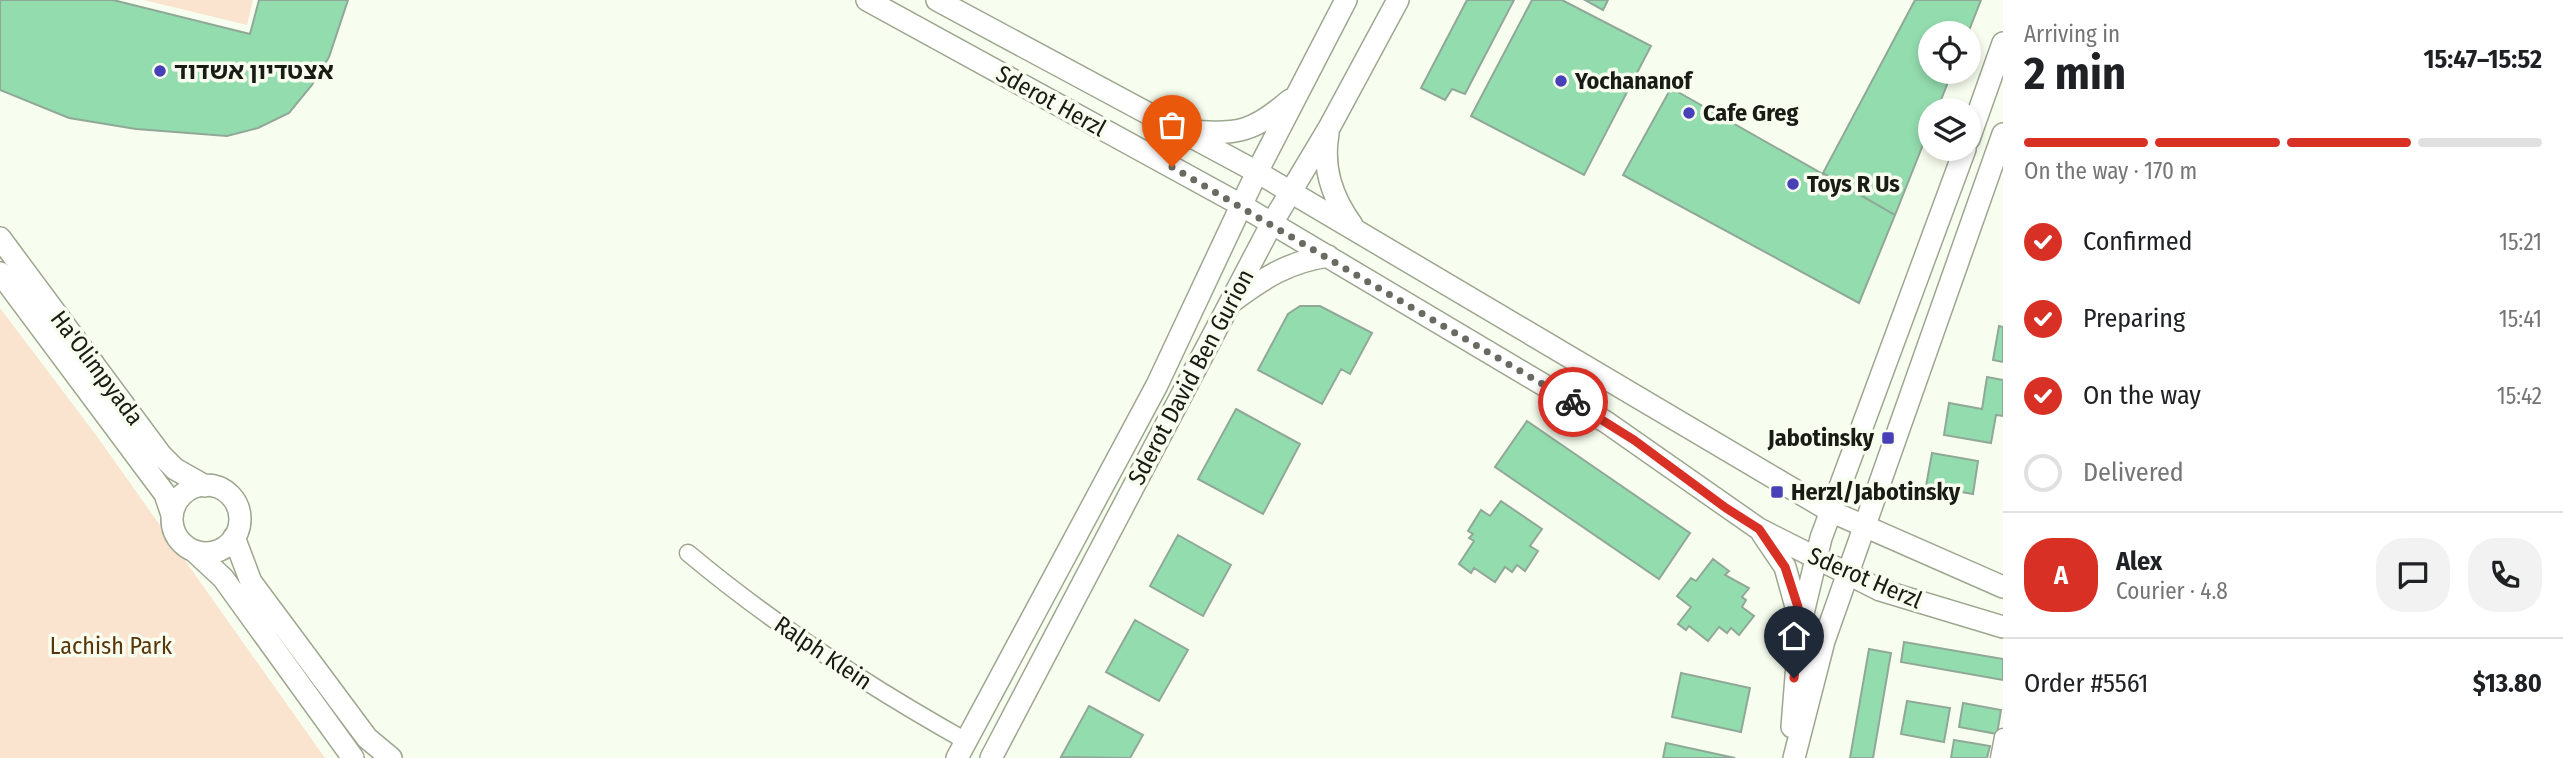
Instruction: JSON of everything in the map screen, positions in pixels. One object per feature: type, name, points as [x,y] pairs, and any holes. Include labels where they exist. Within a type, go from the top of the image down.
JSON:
[{"type":"main road","name":"Sderot Herzl","points":[[867,0],[1241,205],[1328,256],[1606,422],[1759,529],[1847,575],[1928,606],[2003,627]]},
{"type":"main road","name":"Sderot Herzl","points":[[937,0],[1257,172],[1830,512],[2003,587]]},
{"type":"main road","name":"Sderot David Ben Gurion","points":[[962,749],[1157,385],[1257,172],[1346,0]]},
{"type":"main road","name":"Sderot David Ben Gurion","points":[[991,758],[1272,223],[1329,128],[1398,0]]},
{"type":"main road","points":[[1981,105],[2003,43]]},
{"type":"main road","points":[[1181,130],[1221,133],[1251,129],[1300,92]]},
{"type":"main road","points":[[1329,128],[1326,156],[1334,198],[1355,229]]},
{"type":"main road","points":[[1792,758],[1824,641],[2003,134]]},
{"type":"main road","points":[[1792,758],[1800,626],[1814,559],[1961,161]]},
{"type":"main road","name":"Ha'Olimpyada","points":[[0,238],[161,455],[175,469],[205,486]]},
{"type":"main road","points":[[1230,303],[1271,273],[1298,261],[1328,256]]},
{"type":"main road","name":"Ha'Olimpyada","points":[[0,273],[165,494],[172,515]]},
{"type":"main road","points":[[353,758],[223,578],[177,536],[172,515],[181,496],[190,489],[205,486],[221,489],[236,504],[239,515],[234,537],[251,583],[367,738],[390,758]]},
{"type":"main road","points":[[1759,529],[1785,567],[1798,607],[1800,626]]},
{"type":"main road","points":[[194,551],[217,551],[234,537]]},
{"type":"street","name":"Ralph Klein","points":[[688,553],[795,635],[900,704],[962,749]]},
{"type":"street","points":[[1999,758],[2003,737]]},
{"type":"green space","points":[[144,0],[253,0],[247,25]]},
{"type":"green space","name":"Lachish Park","points":[[0,308],[96,435],[325,758],[0,758]]},
{"type":"building","name":"אצטדיון אשדוד","points":[[0,0],[113,0],[250,34],[259,0],[348,0],[329,57],[312,85],[289,113],[258,128],[227,136],[136,129],[69,118],[0,90]]},
{"type":"building","points":[[1467,0],[1514,0],[1465,94],[1452,89],[1445,100],[1421,88]]},
{"type":"building","name":"Yochananof","points":[[1532,0],[1562,0],[1651,46],[1584,175],[1471,116]]},
{"type":"building","points":[[1585,0],[1608,0],[1603,10]]},
{"type":"building","points":[[1915,0],[1981,0],[1973,21],[1918,21],[1918,84],[1947,84],[1942,98],[1918,98],[1918,157],[1895,215],[1823,173]]},
{"type":"building","points":[[1671,88],[1895,215],[1859,303],[1623,175]]},
{"type":"building","points":[[1300,306],[1320,306],[1372,333],[1350,374],[1341,369],[1322,404],[1258,370],[1288,314]]},
{"type":"building","points":[[1999,326],[2003,327],[2003,362],[1993,360]]},
{"type":"building","points":[[1987,377],[2003,380],[2003,416],[1996,415],[1991,443],[1944,435],[1949,403],[1982,409]]},
{"type":"building","points":[[1236,409],[1300,444],[1263,514],[1198,479]]},
{"type":"building","points":[[1527,421],[1690,533],[1659,579],[1495,467]]},
{"type":"building","points":[[1932,453],[1978,461],[1973,494],[1926,486]]},
{"type":"building","points":[[1501,501],[1542,529],[1530,546],[1538,551],[1525,571],[1517,565],[1512,572],[1505,567],[1495,582],[1474,568],[1471,573],[1459,564],[1474,541],[1469,538],[1473,534],[1468,531],[1481,510],[1490,516]]},
{"type":"building","points":[[1178,535],[1231,565],[1203,616],[1150,586]]},
{"type":"building","points":[[1713,559],[1729,571],[1725,575],[1749,588],[1742,597],[1746,600],[1742,607],[1754,616],[1739,635],[1731,628],[1727,633],[1719,627],[1708,641],[1689,626],[1686,630],[1678,624],[1691,607],[1677,596],[1691,578],[1696,581]]},
{"type":"building","points":[[1135,620],[1188,650],[1159,701],[1106,672]]},
{"type":"building","points":[[1904,642],[2003,659],[2003,680],[1901,662]]},
{"type":"building","points":[[1869,649],[1891,653],[1873,758],[1850,758]]},
{"type":"building","points":[[1681,673],[1750,688],[1741,732],[1672,717]]},
{"type":"building","points":[[1907,701],[1950,708],[1944,742],[1901,734]]},
{"type":"building","points":[[1963,703],[2001,710],[1997,734],[1959,727]]},
{"type":"building","points":[[1089,706],[1143,735],[1130,758],[1061,757]]},
{"type":"building","points":[[1954,740],[1990,746],[1987,758],[1951,758]]},
{"type":"building","points":[[1666,743],[1735,758],[1663,758]]},
{"type":"way so far","points":[[1172,167],[1272,223],[1573,402]]},
{"type":"place","name":"אצטדיון אשדוד","points":[[160,71]]},
{"type":"place","name":"Yochananof","points":[[1561,81]]},
{"type":"place","name":"Cafe Greg","points":[[1689,113]]},
{"type":"place","name":"Toys R Us","points":[[1793,184]]},
{"type":"place","name":"Jabotinsky","points":[[1888,438]]},
{"type":"place","name":"Herzl/Jabotinsky","points":[[1777,492]]},
{"type":"route","points":[[1573,402],[1634,440],[1759,529],[1785,567],[1798,607],[1800,626],[1794,678]]}]
